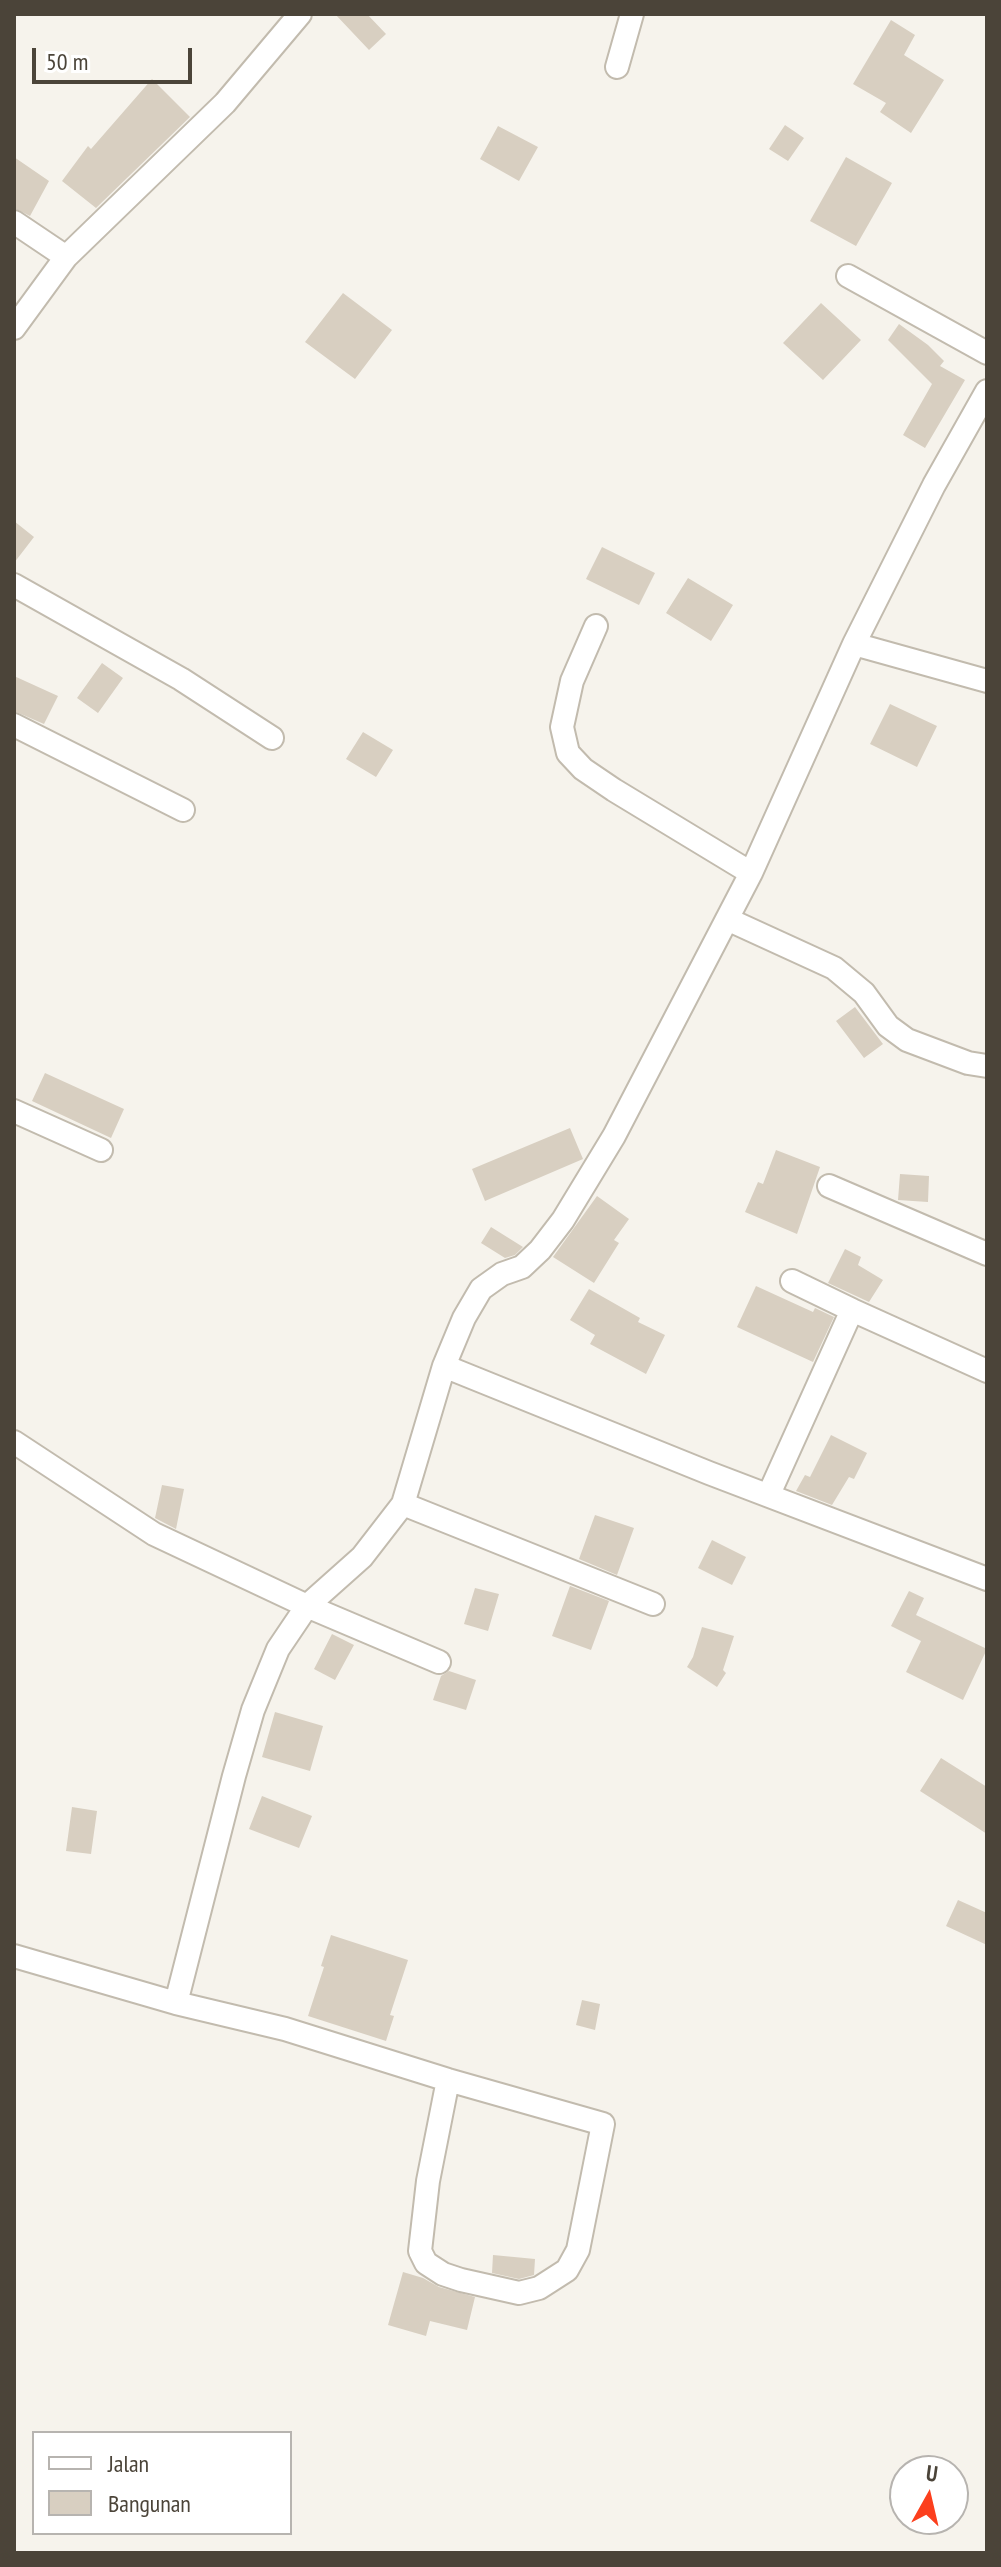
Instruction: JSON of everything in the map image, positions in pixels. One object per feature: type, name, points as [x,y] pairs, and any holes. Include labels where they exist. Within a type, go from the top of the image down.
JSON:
[{"type":"street","points":[[14,328],[66,257],[225,103],[300,14]]},
{"type":"street","points":[[617,67],[632,14]]},
{"type":"street","points":[[14,222],[66,257]]},
{"type":"street","points":[[848,276],[987,353]]},
{"type":"street","points":[[176,2003],[213,1852],[253,1710],[278,1649],[307,1606],[362,1557],[403,1504],[444,1366],[464,1318],[481,1289],[502,1274],[522,1267],[540,1250],[563,1220],[614,1136],[751,873],[854,644],[927,499],[987,391]]},
{"type":"street","points":[[14,585],[181,679],[272,738]]},
{"type":"street","points":[[596,626],[572,681],[562,727],[568,753],[583,769],[614,790],[751,873]]},
{"type":"street","points":[[854,644],[987,681]]},
{"type":"street","points":[[14,725],[183,810]]},
{"type":"street","points":[[727,919],[834,968],[864,993],[888,1026],[907,1040],[968,1063],[987,1066]]},
{"type":"street","points":[[14,1111],[101,1150]]},
{"type":"street","points":[[829,1186],[987,1254]]},
{"type":"street","points":[[792,1281],[987,1371]]},
{"type":"street","points":[[769,1494],[852,1310]]},
{"type":"street","points":[[444,1366],[987,1579]]},
{"type":"street","points":[[14,1442],[154,1534],[307,1606],[439,1662]]},
{"type":"street","points":[[403,1504],[653,1604]]},
{"type":"street","points":[[14,1956],[176,2003],[285,2029],[603,2124],[578,2250],[567,2270],[539,2288],[519,2293],[461,2280],[443,2274],[426,2263],[420,2251],[428,2181],[448,2080]]},
{"type":"building","points":[[335,14],[367,14],[386,34],[369,50]]},
{"type":"building","points":[[891,20],[915,35],[904,55],[944,80],[911,133],[880,112],[886,103],[853,84]]},
{"type":"building","points":[[152,79],[190,117],[96,208],[62,181],[88,146],[91,149]]},
{"type":"building","points":[[785,125],[804,138],[788,161],[769,149]]},
{"type":"building","points":[[498,126],[538,147],[519,181],[480,159]]},
{"type":"building","points":[[14,157],[49,181],[30,216],[14,208]]},
{"type":"building","points":[[846,157],[892,183],[856,246],[810,221]]},
{"type":"building","points":[[343,293],[392,330],[355,379],[305,342]]},
{"type":"building","points":[[821,303],[861,340],[823,380],[783,343]]},
{"type":"building","points":[[899,324],[944,361],[940,366],[965,380],[925,448],[903,435],[932,384],[888,340]]},
{"type":"building","points":[[14,521],[34,537],[14,563]]},
{"type":"building","points":[[602,547],[655,573],[639,605],[586,579]]},
{"type":"building","points":[[688,578],[733,605],[711,641],[666,613]]},
{"type":"building","points":[[102,663],[123,678],[98,713],[77,698]]},
{"type":"building","points":[[14,676],[58,696],[44,724],[14,711]]},
{"type":"building","points":[[890,704],[937,726],[917,767],[870,744]]},
{"type":"building","points":[[363,732],[393,750],[376,777],[346,759]]},
{"type":"building","points":[[855,1007],[883,1044],[864,1058],[836,1021]]},
{"type":"building","points":[[45,1073],[124,1109],[111,1138],[32,1101]]},
{"type":"building","points":[[570,1128],[583,1159],[485,1201],[472,1169]]},
{"type":"building","points":[[776,1150],[820,1167],[797,1234],[745,1212],[758,1182],[763,1184]]},
{"type":"building","points":[[900,1174],[929,1176],[928,1202],[898,1200]]},
{"type":"building","points":[[597,1196],[629,1219],[614,1240],[619,1243],[594,1283],[553,1257]]},
{"type":"building","points":[[491,1227],[523,1247],[515,1255],[505,1258],[481,1243]]},
{"type":"building","points":[[845,1249],[861,1257],[858,1265],[883,1280],[869,1302],[828,1283]]},
{"type":"building","points":[[756,1286],[813,1312],[815,1308],[834,1317],[813,1362],[737,1327]]},
{"type":"building","points":[[589,1289],[640,1318],[638,1322],[665,1335],[646,1374],[590,1344],[595,1335],[570,1320]]},
{"type":"building","points":[[831,1435],[867,1453],[854,1479],[849,1477],[832,1505],[796,1491],[805,1475],[810,1477]]},
{"type":"building","points":[[162,1485],[184,1489],[176,1529],[155,1518]]},
{"type":"building","points":[[595,1515],[634,1528],[617,1575],[579,1559]]},
{"type":"building","points":[[712,1540],[746,1557],[732,1585],[698,1568]]},
{"type":"building","points":[[570,1586],[609,1601],[591,1650],[552,1636]]},
{"type":"building","points":[[475,1588],[499,1594],[488,1631],[464,1624]]},
{"type":"building","points":[[909,1591],[924,1598],[916,1615],[987,1649],[963,1700],[906,1672],[921,1641],[891,1626]]},
{"type":"building","points":[[702,1627],[734,1636],[723,1670],[726,1673],[717,1687],[687,1667]]},
{"type":"building","points":[[332,1634],[354,1645],[335,1680],[314,1669]]},
{"type":"building","points":[[449,1671],[476,1680],[466,1710],[433,1700],[441,1676]]},
{"type":"building","points":[[275,1712],[323,1726],[310,1771],[262,1757]]},
{"type":"building","points":[[941,1758],[987,1787],[987,1834],[920,1791]]},
{"type":"building","points":[[262,1796],[312,1816],[299,1848],[249,1829]]},
{"type":"building","points":[[72,1807],[97,1811],[91,1854],[66,1851]]},
{"type":"building","points":[[958,1900],[987,1913],[987,1945],[946,1926]]},
{"type":"building","points":[[331,1935],[408,1960],[390,2015],[394,2016],[386,2041],[308,2016]]},
{"type":"building","points":[[582,2000],[600,2004],[595,2030],[576,2025]]},
{"type":"building","points":[[493,2255],[535,2259],[534,2275],[519,2279],[492,2273]]},
{"type":"building","points":[[403,2272],[475,2297],[467,2330],[430,2321],[426,2336],[388,2325]]}]
